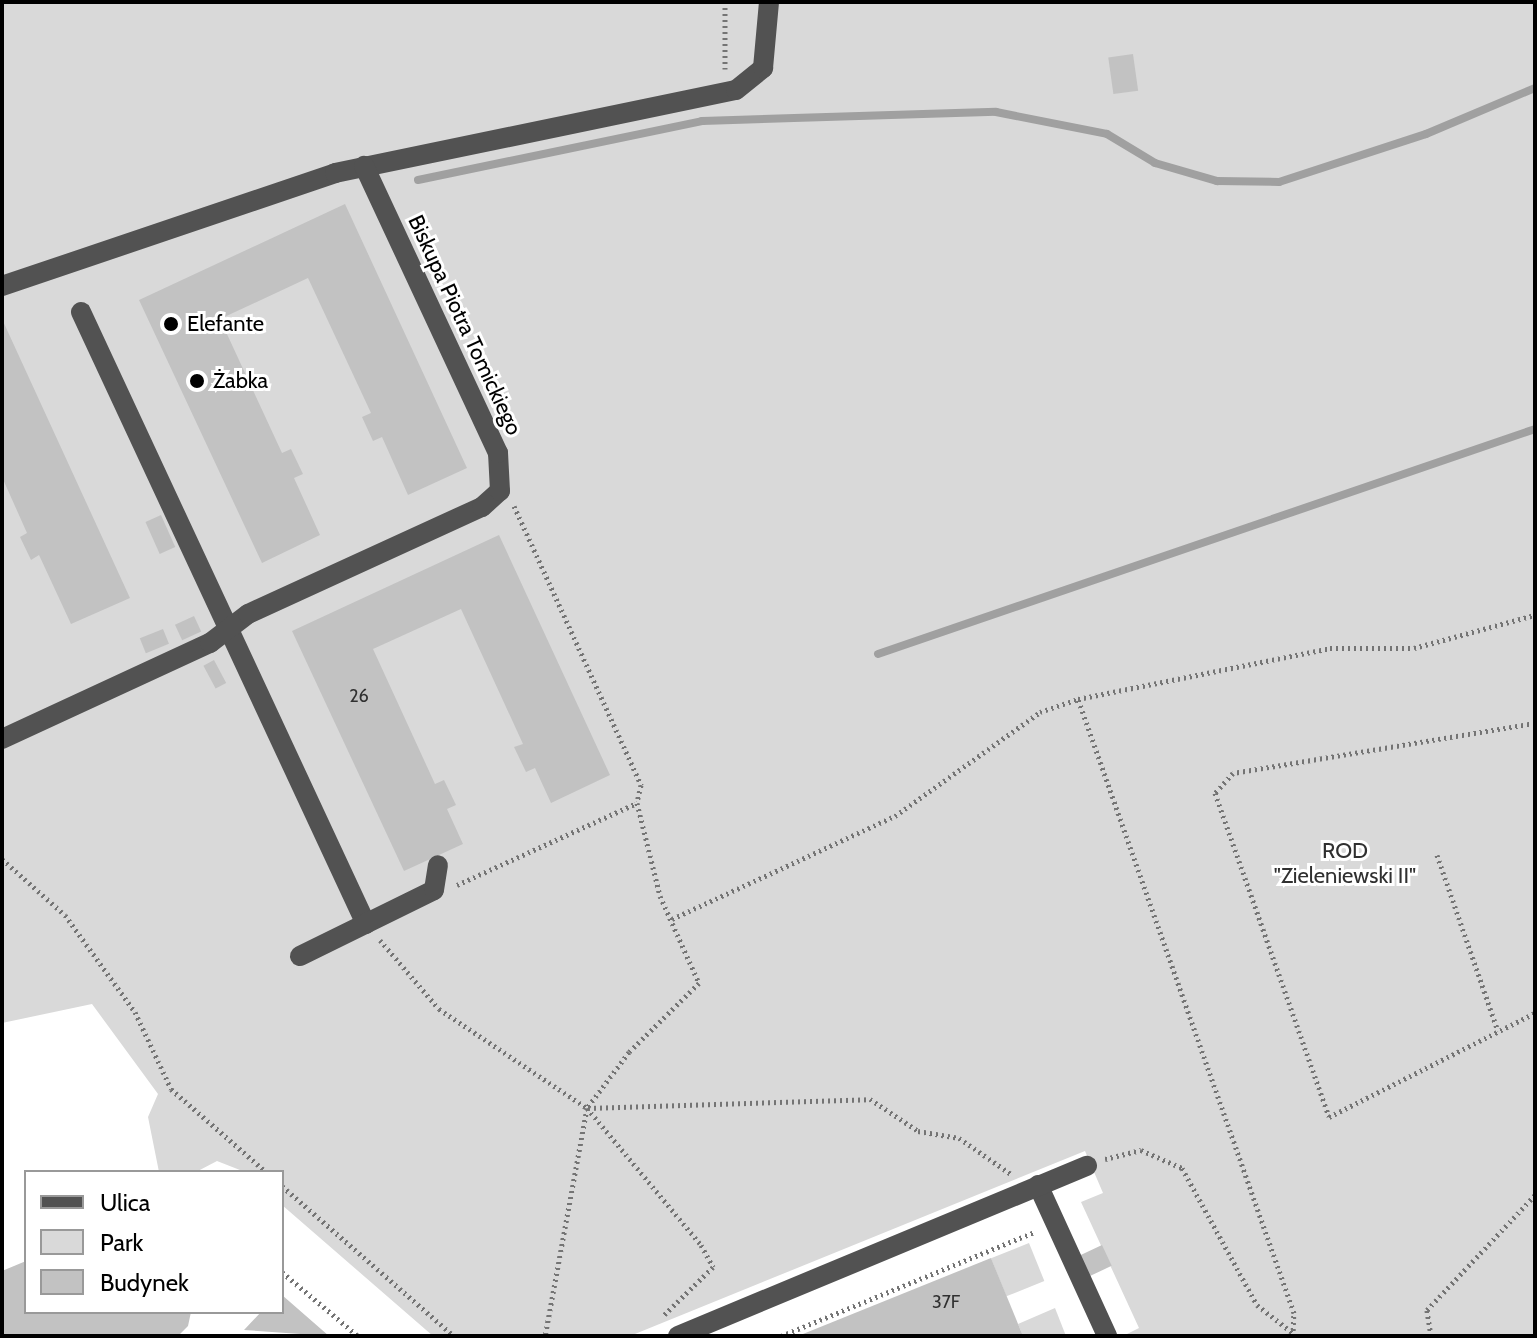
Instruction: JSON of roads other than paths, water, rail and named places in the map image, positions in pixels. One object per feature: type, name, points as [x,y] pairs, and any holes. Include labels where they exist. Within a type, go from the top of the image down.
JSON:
[{"type":"street","points":[[2,286],[364,166],[736,90],[763,68],[769,2]]},
{"type":"street","name":"Biskupa Piotra Tomickiego","points":[[229,629],[482,507],[503,483],[498,453],[364,166]]},
{"type":"street","points":[[81,312],[366,924]]},
{"type":"street","points":[[2,739],[229,629]]},
{"type":"street","points":[[300,956],[366,924],[439,875]]},
{"type":"street","points":[[678,1336],[1087,1166]]},
{"type":"street","points":[[1030,1188],[1056,1224],[1107,1336]]},
{"type":"waterway","points":[[418,180],[702,121],[996,112],[1107,134],[1155,163],[1217,181],[1279,182],[1426,134],[1535,88]]},
{"type":"waterway","points":[[878,654],[1535,429]]},
{"type":"place","name":"Elefante","points":[[171,324]]},
{"type":"place","name":"Żabka","points":[[197,381]]},
{"type":"park label","name":"ROD \"Zieleniewski II\"","points":[[1345,862]]}]
